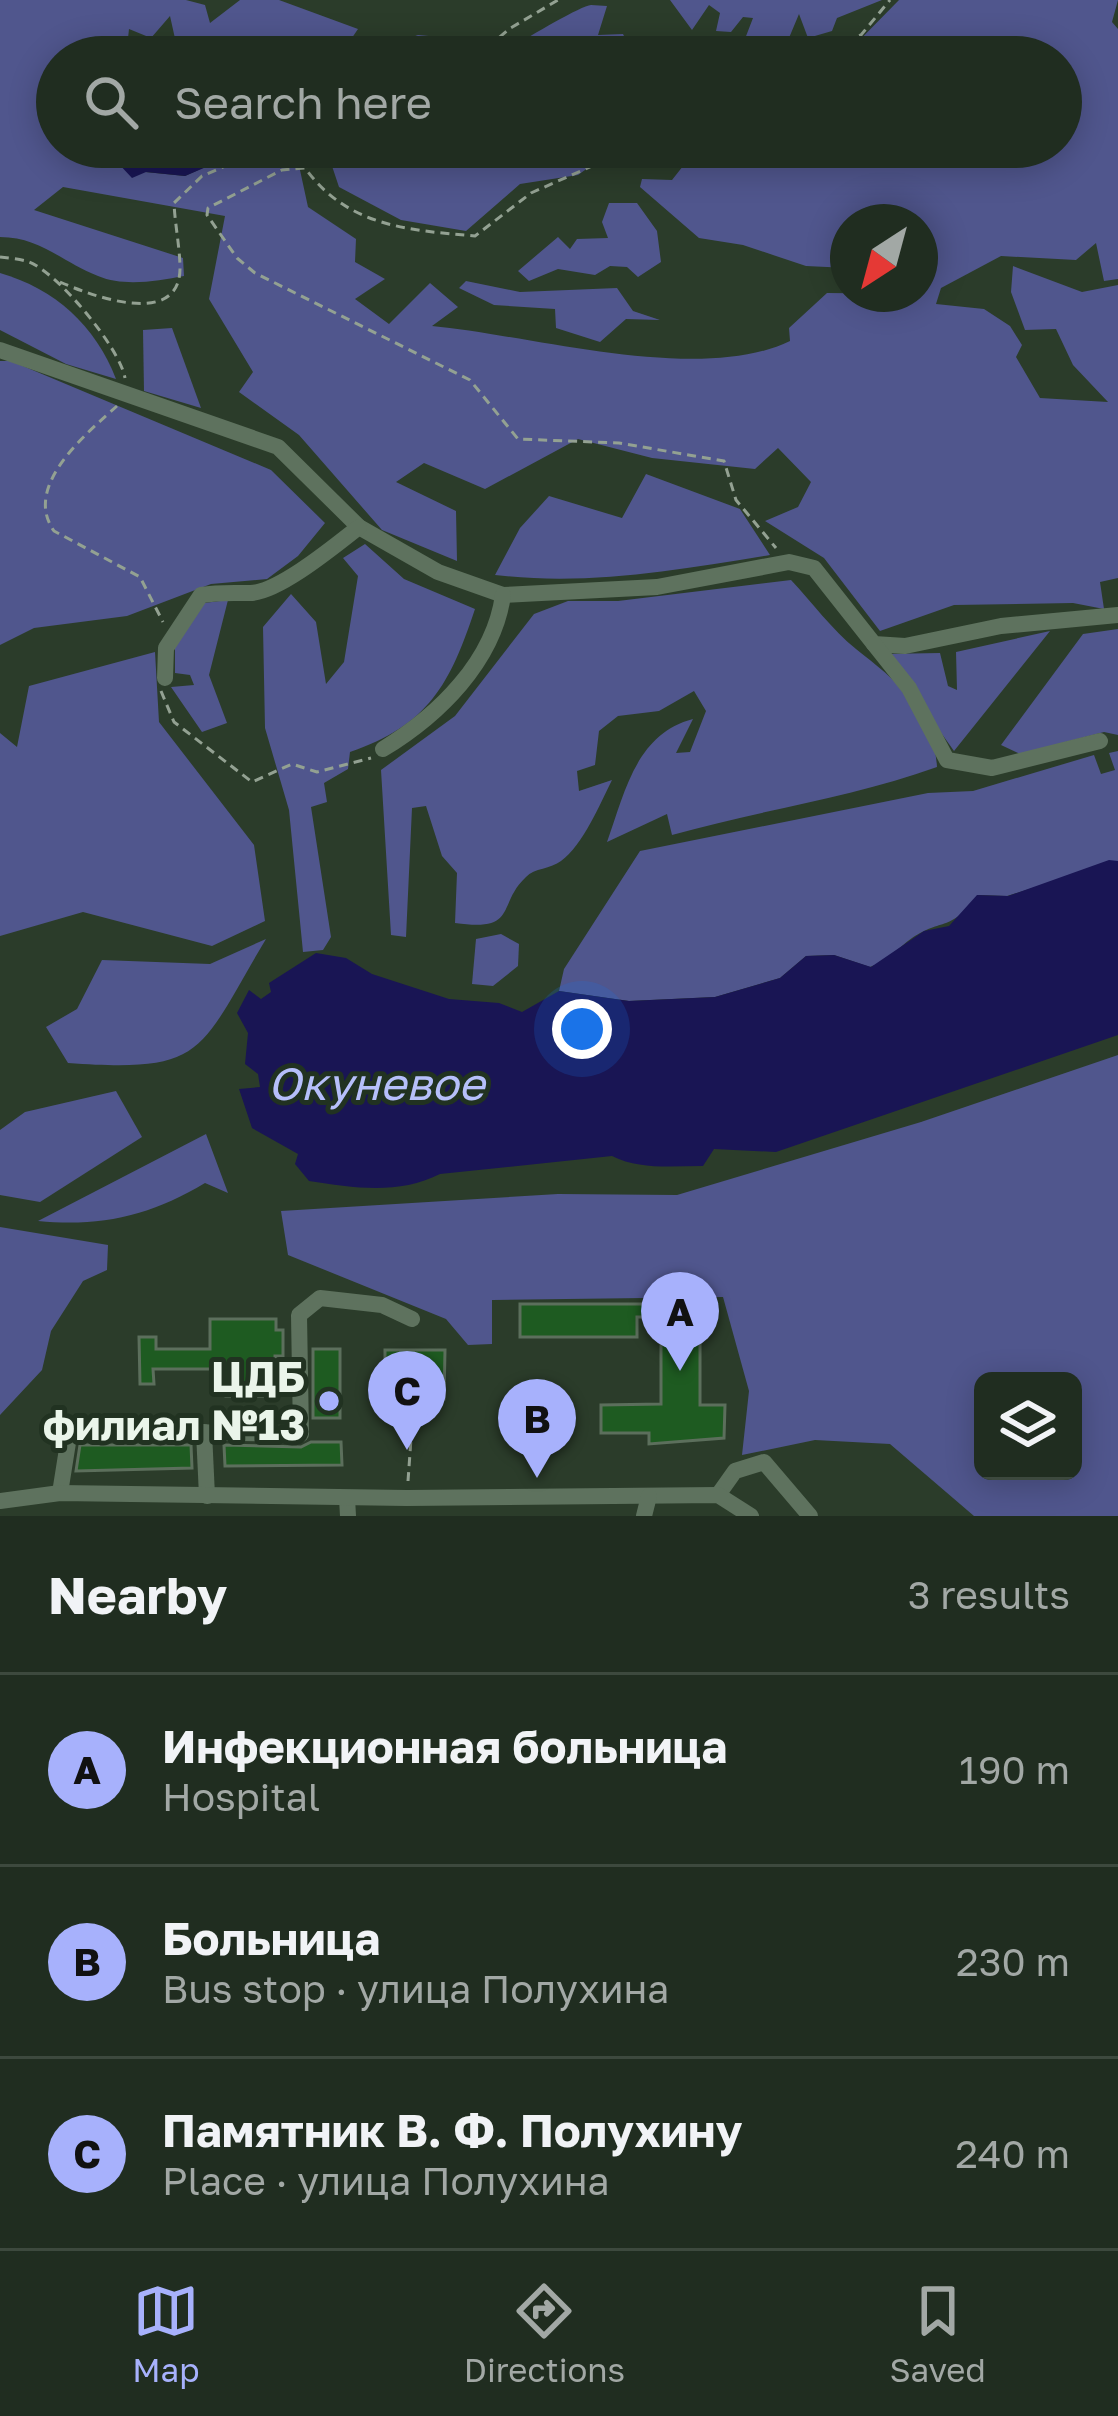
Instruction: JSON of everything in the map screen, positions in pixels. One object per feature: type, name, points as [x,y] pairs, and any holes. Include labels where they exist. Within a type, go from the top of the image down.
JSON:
[{"type":"street","points":[[0,350],[278,447],[359,527],[438,572],[503,595],[657,587],[779,564],[814,568],[909,688],[947,760],[992,768],[1100,741]]},
{"type":"street","points":[[163,679],[166,647],[201,595],[235,589],[251,593],[280,581],[359,527]]},
{"type":"street","points":[[384,751],[428,722],[455,692],[499,627],[503,595]]},
{"type":"street","points":[[874,644],[905,646],[1001,626],[1118,615]]},
{"type":"street","points":[[60,1493],[70,1430],[301,1434],[299,1315],[320,1298],[382,1305],[412,1318]]},
{"type":"street","points":[[204,1432],[207,1496]]},
{"type":"street","points":[[718,1495],[735,1471],[764,1462],[810,1516]]},
{"type":"street","points":[[0,1501],[60,1493],[407,1507],[470,1498],[718,1495],[751,1516]]},
{"type":"street","points":[[91,1495],[92,1516]]},
{"type":"street","points":[[644,1516],[649,1496]]},
{"type":"street","points":[[470,1498],[476,1516]]},
{"type":"path","points":[[499,36],[558,0]]},
{"type":"path","points":[[858,36],[890,0]]},
{"type":"path","points":[[0,256],[30,262],[57,281],[120,305],[158,300],[170,291],[180,271],[174,203],[202,176],[221,168]]},
{"type":"path","points":[[588,168],[531,193],[476,236],[395,229],[329,198],[304,168],[282,170],[208,208],[214,228],[237,258],[295,294],[470,380],[518,439],[619,443],[724,461],[736,500],[773,540],[779,564]]},
{"type":"path","points":[[57,281],[122,359],[128,395],[65,455],[46,500],[47,522],[54,531],[140,577],[165,626]]},
{"type":"path","points":[[163,679],[174,722],[252,782],[292,764],[317,772],[384,751]]},
{"type":"path","points":[[407,1507],[412,1412]]},
{"type":"shaded area","points":[[0,0],[186,0],[205,5],[210,23],[240,0],[279,0],[358,29],[353,36],[174,36],[170,16],[153,36],[129,29],[128,36],[36,36],[36,168],[134,168],[185,176],[203,168],[300,168],[308,207],[356,239],[355,262],[385,279],[355,299],[389,324],[430,283],[458,307],[432,326],[614,353],[710,358],[753,353],[790,341],[789,328],[830,293],[830,312],[938,312],[938,304],[984,309],[1010,326],[1022,345],[1016,357],[1040,398],[1108,402],[1073,365],[1056,329],[1025,330],[1011,292],[1013,266],[1082,292],[1118,285],[1118,578],[1100,582],[1104,609],[1073,603],[954,605],[880,631],[824,558],[765,521],[798,507],[811,482],[778,448],[755,469],[652,458],[578,439],[485,489],[424,463],[396,482],[456,511],[457,561],[382,530],[299,435],[239,392],[253,372],[209,299],[225,216],[63,187],[34,210],[183,258],[184,276],[152,281],[108,279],[14,238],[0,237]]},
{"type":"shaded area","points":[[670,0],[882,0],[837,18],[832,31],[815,36],[807,36],[799,14],[790,36],[746,36],[753,18],[743,17],[731,32],[716,31],[720,13],[709,5],[692,30]]},
{"type":"shaded area","points":[[899,0],[1118,0],[1112,22],[1118,29],[1118,279],[1104,281],[1096,243],[1076,260],[1001,256],[941,288],[938,298],[938,204],[830,204],[830,267],[806,266],[743,245],[699,238],[640,187],[642,179],[672,180],[681,168],[1082,168],[1082,36],[864,36]]},
{"type":"shaded area","points":[[607,6],[598,35],[624,36],[531,36],[560,19],[584,7]]},
{"type":"shaded area","points":[[333,168],[588,168],[578,175],[520,184],[466,231],[401,220],[339,187]]},
{"type":"shaded area","points":[[609,203],[637,203],[657,231],[661,262],[638,277],[627,267],[610,266],[595,275],[558,269],[529,281],[518,271],[558,237],[570,249],[577,239],[608,238],[602,222]]},
{"type":"shaded area","points":[[0,273],[38,289],[71,312],[97,342],[116,379],[66,364],[0,330]]},
{"type":"shaded area","points":[[466,281],[520,292],[617,288],[633,311],[660,320],[626,319],[600,342],[556,328],[555,309],[494,305],[459,288]]},
{"type":"shaded area","points":[[172,328],[201,408],[144,391],[143,330]]},
{"type":"shaded area","points":[[0,361],[11,361],[271,470],[325,523],[298,556],[267,579],[211,584],[127,616],[34,628],[0,645]]},
{"type":"shaded area","points":[[646,474],[740,509],[770,555],[599,577],[495,575],[520,528],[549,496],[622,518]]},
{"type":"shaded area","points":[[365,544],[404,579],[475,609],[456,659],[433,698],[399,729],[350,752],[348,769],[324,783],[327,802],[311,807],[331,937],[323,950],[303,952],[289,810],[265,728],[263,627],[291,594],[316,622],[326,684],[344,662],[358,576],[343,558]]},
{"type":"shaded area","points":[[791,580],[839,633],[911,699],[929,729],[937,767],[672,835],[667,814],[607,842],[645,751],[674,727],[693,719],[676,753],[690,752],[706,711],[694,691],[659,711],[618,716],[599,731],[595,765],[577,771],[579,791],[612,780],[590,824],[561,861],[526,877],[503,914],[489,924],[455,923],[457,873],[442,856],[426,806],[412,808],[406,937],[391,935],[381,770],[455,716],[534,614],[568,601],[618,601]]},
{"type":"shaded area","points":[[228,600],[209,675],[227,723],[202,732],[171,687],[194,685],[190,675],[175,673],[175,647],[204,603]]},
{"type":"shaded area","points":[[1118,629],[1118,735],[1104,732],[1020,754],[1001,745],[1083,634]]},
{"type":"shaded area","points":[[1050,631],[954,751],[885,654],[940,653],[948,686],[957,690],[956,652]]},
{"type":"shaded area","points":[[155,652],[159,722],[254,845],[265,921],[212,946],[83,912],[0,936],[0,733],[17,747],[29,686]]},
{"type":"shaded area","points":[[1118,751],[1118,861],[1007,896],[978,895],[953,920],[922,932],[870,967],[834,955],[806,956],[780,978],[715,997],[629,1001],[559,991],[564,969],[640,851],[928,793],[973,791],[1094,755],[1101,774],[1115,770],[1109,753]]},
{"type":"shaded area","points":[[501,934],[519,944],[518,966],[493,986],[472,984],[476,939]]},
{"type":"shaded area","points":[[266,939],[210,1031],[174,1058],[148,1064],[68,1063],[46,1027],[77,1009],[102,960],[210,964]]},
{"type":"shaded area","points":[[1118,1055],[1118,1516],[974,1516],[890,1444],[815,1440],[742,1455],[749,1391],[723,1297],[492,1300],[492,1344],[468,1345],[446,1319],[288,1255],[281,1211],[558,1194],[677,1195],[921,1122]]},
{"type":"shaded area","points":[[116,1091],[142,1137],[40,1202],[0,1195],[0,1130],[25,1112]]},
{"type":"shaded area","points":[[206,1134],[228,1193],[205,1183],[165,1204],[124,1217],[38,1221]]},
{"type":"shaded area","points":[[0,1227],[108,1245],[107,1270],[83,1281],[51,1331],[42,1370],[0,1415]]},
{"type":"water","points":[[123,168],[204,168],[185,176],[146,172],[132,178]]},
{"type":"water","name":"Окуневое","points":[[1109,860],[1118,861],[1118,1035],[776,1152],[714,1149],[703,1166],[668,1167],[612,1156],[440,1174],[392,1187],[343,1186],[309,1181],[295,1164],[298,1154],[252,1128],[239,1089],[260,1087],[258,1074],[245,1064],[248,1033],[237,1013],[249,990],[261,999],[271,992],[269,983],[316,953],[346,958],[372,974],[449,999],[499,1003],[522,1012],[559,991],[629,1001],[715,997],[780,978],[806,956],[834,955],[871,967],[924,931],[949,926],[977,895],[1008,896]]},
{"type":"building","points":[[520,1304],[700,1304],[700,1405],[725,1405],[724,1438],[649,1444],[649,1433],[601,1433],[601,1405],[661,1404],[661,1317],[637,1317],[637,1337],[520,1337]]},
{"type":"building","points":[[210,1319],[276,1319],[276,1330],[283,1330],[283,1356],[275,1356],[275,1396],[226,1396],[226,1387],[214,1387],[214,1369],[153,1369],[154,1384],[140,1384],[139,1337],[156,1337],[156,1349],[210,1349]]},
{"type":"building","points":[[313,1349],[340,1349],[340,1418],[313,1418]]},
{"type":"building","points":[[385,1350],[445,1350],[444,1399],[385,1398]]},
{"type":"building","points":[[311,1442],[341,1442],[342,1465],[225,1466],[224,1445],[301,1447]]},
{"type":"building","points":[[80,1445],[191,1445],[192,1468],[76,1471]]},
{"type":"place","name":"Инфекционная больница","points":[[680,1371]]},
{"type":"place","name":"ЦДБ филиал №13","points":[[329,1401]]},
{"type":"place","name":"Памятник В. Ф. Полухину","points":[[407,1450]]},
{"type":"place","name":"Больница","points":[[537,1478]]}]
